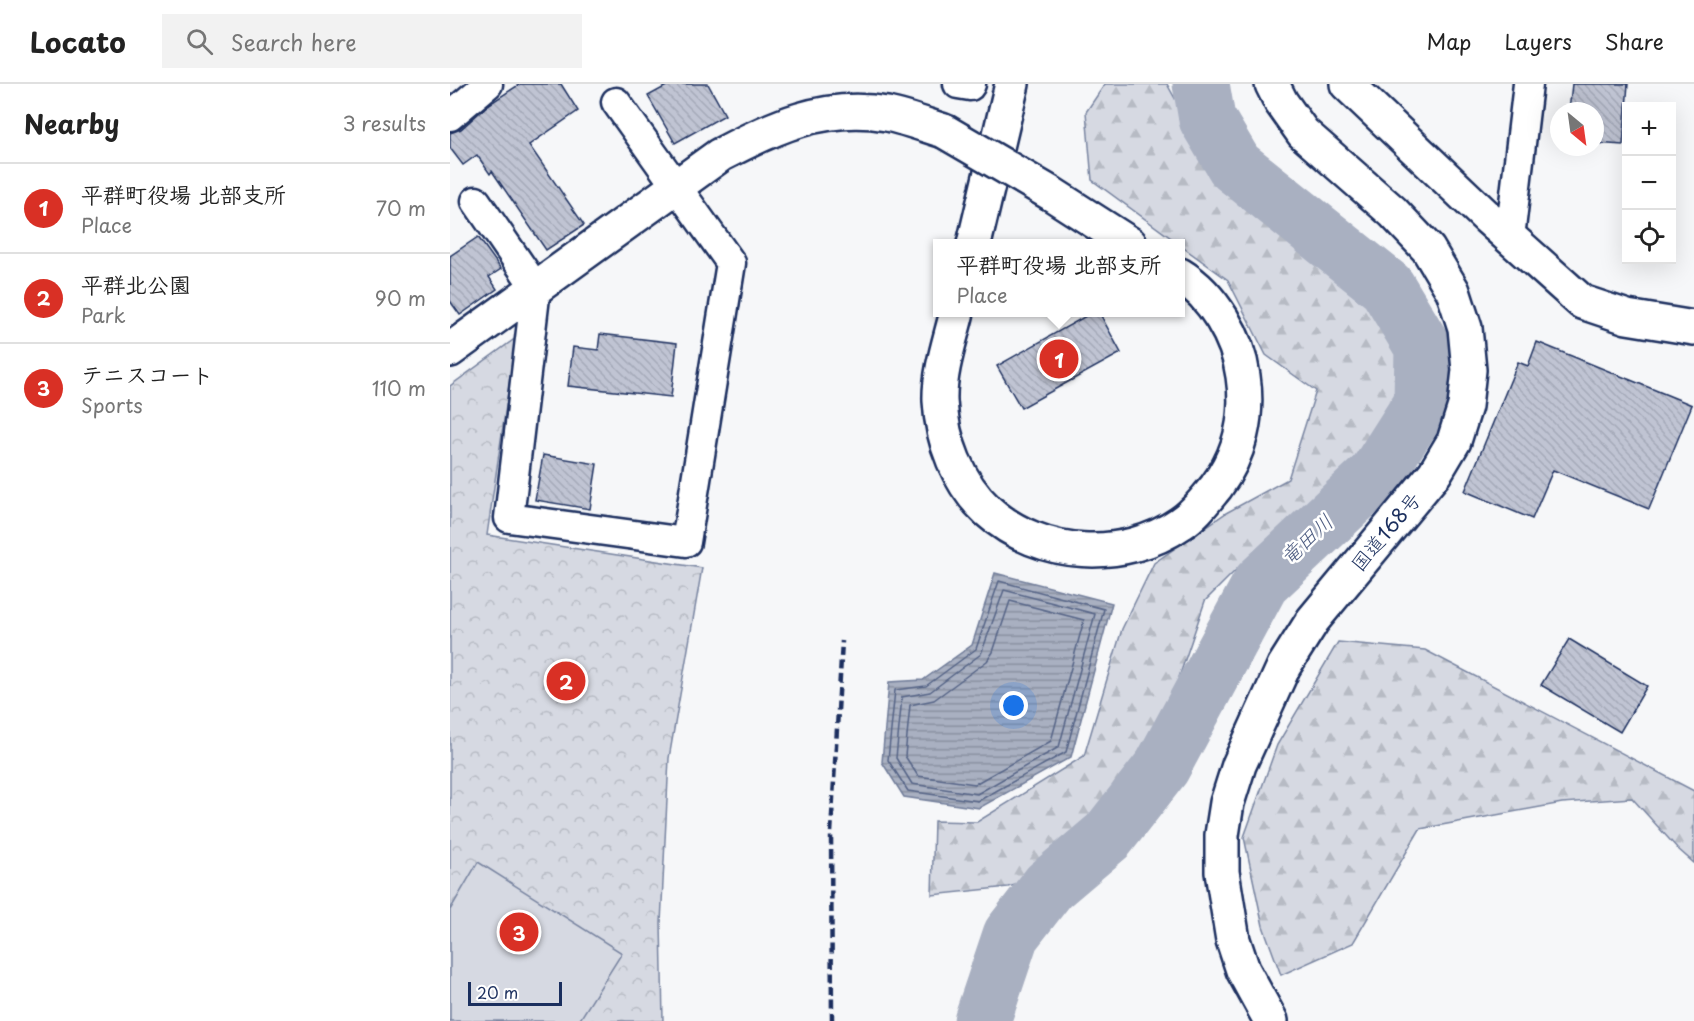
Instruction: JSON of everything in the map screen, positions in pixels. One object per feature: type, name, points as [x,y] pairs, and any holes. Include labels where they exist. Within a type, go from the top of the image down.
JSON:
[{"type":"main road","points":[[975,239],[1012,84]]},
{"type":"main road","name":"国道168号","points":[[1271,1021],[1243,970],[1233,940],[1222,872],[1222,835],[1227,803],[1239,765],[1284,666],[1313,620],[1435,473],[1454,441],[1464,406],[1469,370],[1465,328],[1453,291],[1428,249],[1393,212],[1304,133],[1281,102],[1272,84]]},
{"type":"main road","points":[[1347,84],[1582,302],[1627,317],[1694,328]]},
{"type":"main road","points":[[450,350],[720,155],[765,132],[811,116],[852,111],[886,114],[944,131],[1124,239]]},
{"type":"main road","points":[[956,317],[943,370],[940,400],[949,450],[971,491],[994,515],[1008,526],[1029,537],[1078,550],[1108,550],[1135,545],[1159,536],[1183,522],[1206,500],[1236,454],[1246,398],[1242,363],[1221,317],[1206,298],[1185,279]]},
{"type":"street","points":[[450,116],[488,84]]},
{"type":"street","points":[[958,84],[970,86],[971,84]]},
{"type":"street","points":[[1510,237],[1528,84]]},
{"type":"street","points":[[476,201],[536,288],[509,518],[686,542],[731,263],[616,102]]},
{"type":"green space","points":[[1105,84],[1167,84],[1218,177],[1380,296],[1410,352],[1411,398],[1367,466],[1297,535],[1246,560],[1205,601],[1155,748],[1110,815],[1048,876],[1008,887],[932,895],[934,821],[977,822],[1084,756],[1122,629],[1154,563],[1226,513],[1288,479],[1316,391],[1266,355],[1228,280],[1185,249],[1185,239],[1173,239],[1092,180],[1086,112]]},
{"type":"green space","points":[[516,338],[487,535],[702,568],[669,758],[661,923],[663,1021],[450,1021],[450,386]]},
{"type":"green space","points":[[1338,642],[1425,650],[1694,791],[1694,863],[1678,849],[1632,798],[1562,803],[1420,829],[1353,943],[1281,975],[1263,926],[1244,837],[1277,745]]},
{"type":"green space","points":[[478,862],[622,953],[579,1021],[450,1021],[450,910]]},
{"type":"water","points":[[995,573],[1112,603],[1071,757],[979,808],[904,797],[882,762],[889,682],[923,680],[972,645]]},
{"type":"building","points":[[520,84],[561,84],[578,111],[529,145],[584,225],[546,250],[492,171],[490,174],[477,155],[463,165],[450,148],[450,133],[461,129],[488,105]]},
{"type":"building","points":[[670,84],[708,84],[725,115],[675,143],[648,96]]},
{"type":"building","points":[[1572,84],[1628,84],[1627,102],[1622,102],[1622,145],[1604,144],[1604,102],[1570,102]]},
{"type":"building","points":[[478,237],[501,269],[489,277],[497,289],[460,315],[450,301],[450,256]]},
{"type":"building","points":[[1084,317],[1102,317],[1121,353],[1021,408],[997,366]]},
{"type":"building","points":[[600,334],[677,343],[671,397],[568,386],[573,347],[598,350]]},
{"type":"building","points":[[1537,342],[1692,405],[1649,509],[1553,470],[1532,519],[1465,491],[1518,362],[1528,366]]},
{"type":"building","points":[[543,455],[597,464],[590,509],[535,500]]},
{"type":"building","points":[[1569,639],[1647,686],[1620,732],[1541,685]]},
{"type":"waterway","name":"竜田川","points":[[982,1021],[1011,935],[1049,886],[1108,836],[1162,767],[1261,583],[1376,475],[1422,403],[1423,347],[1387,287],[1235,166],[1207,119],[1201,84]]},
{"type":"railway","points":[[832,1021],[831,833],[842,641]]},
{"type":"place","name":"平群町役場 北部支所","points":[[1059,359]]},
{"type":"place","name":"平群北公園","points":[[566,681]]},
{"type":"place","name":"テニスコート","points":[[519,932]]}]
